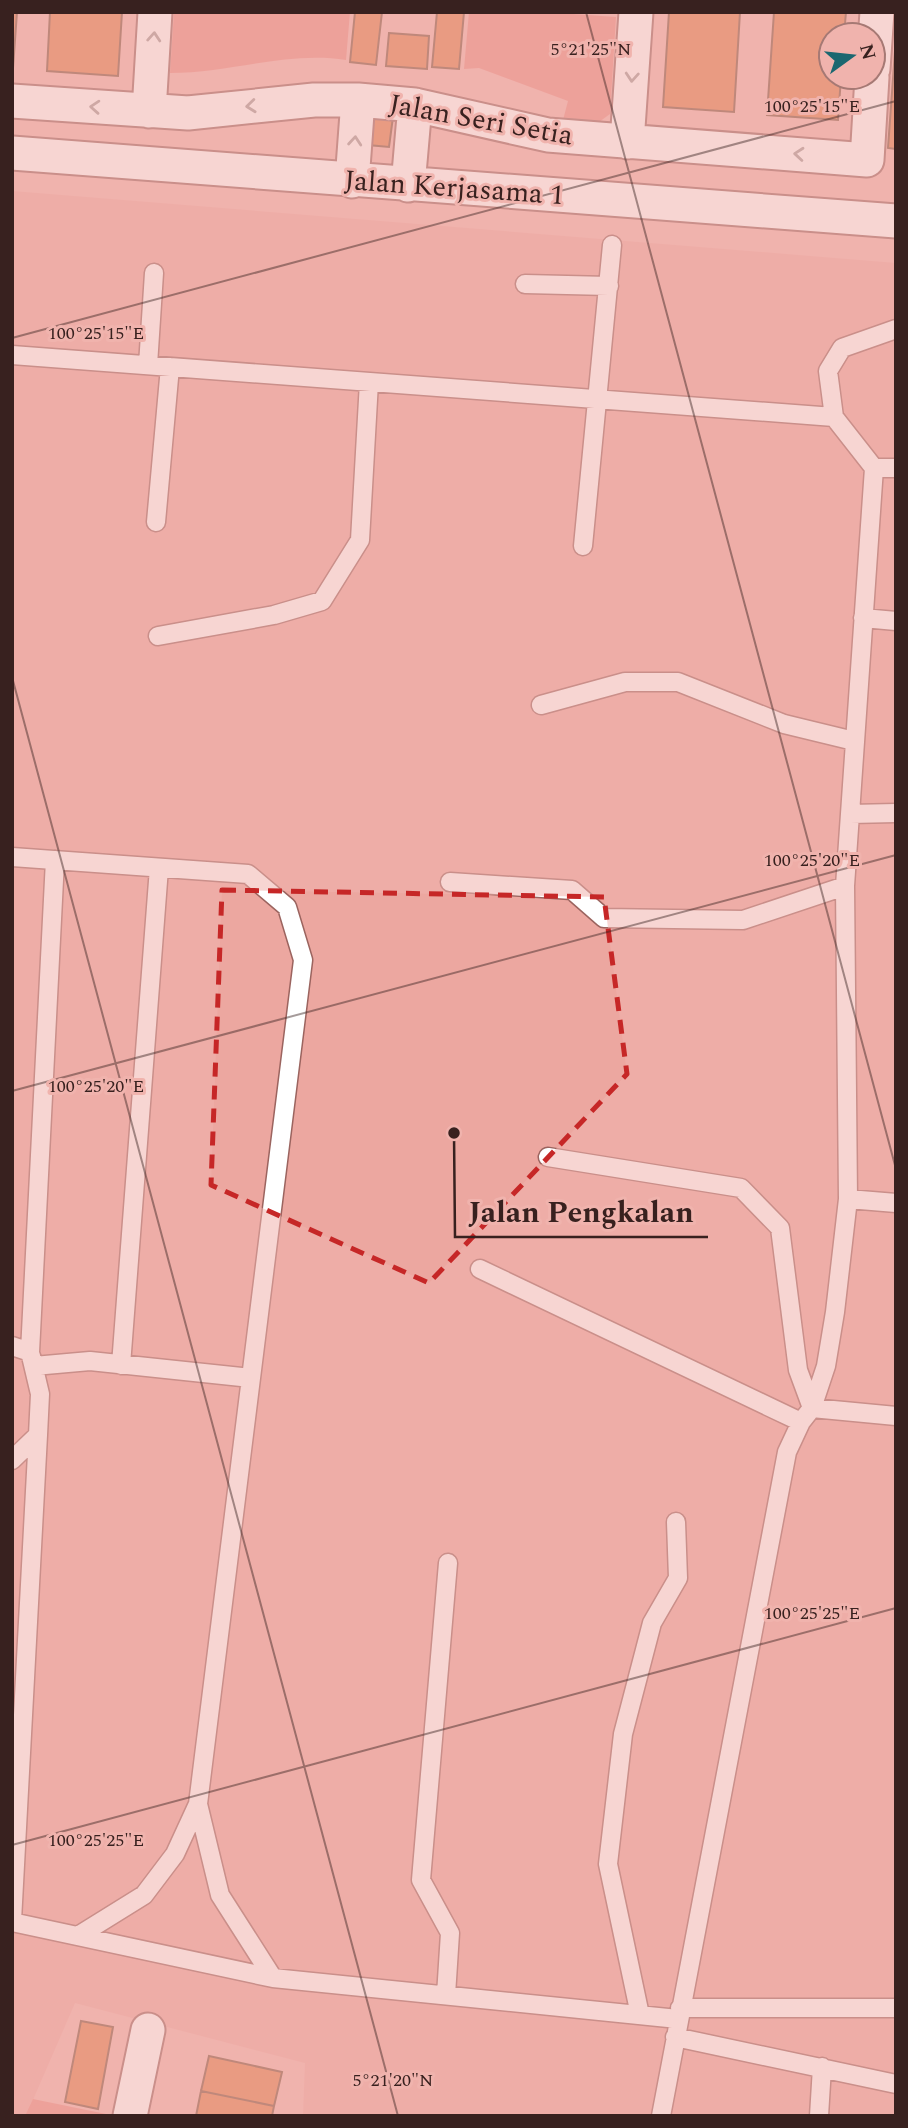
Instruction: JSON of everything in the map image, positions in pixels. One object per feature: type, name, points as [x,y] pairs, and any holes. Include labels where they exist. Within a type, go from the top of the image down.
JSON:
[{"type":"street","points":[[149,111],[155,12]]},
{"type":"street","points":[[627,142],[636,12]]},
{"type":"street","name":"Jalan Seri Setia","points":[[12,101],[188,113],[314,100],[359,100],[415,105],[548,135],[867,160],[872,91]]},
{"type":"street","points":[[352,181],[359,100]]},
{"type":"street","points":[[408,185],[415,105]]},
{"type":"street","name":"Jalan Kerjasama 1","points":[[12,153],[896,221]]},
{"type":"street","points":[[130,2116],[148,2029]]},
{"type":"lane","points":[[583,546],[612,245]]},
{"type":"lane","points":[[148,365],[154,273]]},
{"type":"lane","points":[[524,284],[609,286]]},
{"type":"lane","points":[[661,2116],[787,1452],[826,1366],[831,1339],[848,1199],[845,886],[874,468],[834,417],[828,371],[842,348],[896,329]]},
{"type":"lane","points":[[12,355],[834,417]]},
{"type":"lane","points":[[156,522],[170,367]]},
{"type":"lane","points":[[158,636],[274,615],[322,601],[360,540],[369,382]]},
{"type":"lane","points":[[874,468],[896,468]]},
{"type":"lane","points":[[863,618],[896,621]]},
{"type":"lane","points":[[541,705],[625,682],[678,682],[784,724],[854,741]]},
{"type":"lane","points":[[850,814],[896,813]]},
{"type":"lane","points":[[12,857],[248,874],[287,906],[303,960],[198,1804],[175,1854],[144,1895],[78,1936]]},
{"type":"lane","points":[[55,860],[32,1359],[40,1394],[12,1922],[273,1978],[640,2015],[896,2008]]},
{"type":"lane","points":[[121,1365],[159,868]]},
{"type":"lane","points":[[450,882],[572,890],[604,918],[743,920],[845,886]]},
{"type":"lane","points":[[548,1157],[741,1188],[780,1228],[806,1415]]},
{"type":"lane","points":[[848,1199],[896,1203]]},
{"type":"lane","points":[[480,1269],[806,1415],[896,1416]]},
{"type":"lane","points":[[12,1346],[32,1359],[90,1361],[251,1378]]},
{"type":"lane","points":[[12,1460],[38,1435]]},
{"type":"lane","points":[[640,2015],[608,1864],[623,1734],[652,1623],[678,1578],[676,1522]]},
{"type":"lane","points":[[446,1995],[450,1933],[421,1880],[448,1563]]},
{"type":"lane","points":[[198,1804],[220,1895],[273,1978]]},
{"type":"lane","points":[[675,2037],[896,2084]]},
{"type":"lane","points":[[819,2116],[822,2067]]},
{"type":"highlighted area","points":[[222,890],[604,897],[627,1074],[429,1283],[211,1185]]},
{"type":"shaded area","points":[[174,12],[350,12],[346,60],[302,58],[170,73]]},
{"type":"shaded area","points":[[469,12],[545,12],[616,17],[610,114],[599,122],[563,120],[568,101],[479,68],[464,69]]},
{"type":"shaded area","points":[[12,191],[896,263],[896,2116],[303,2116],[305,2063],[75,2003],[26,2116],[12,2116]]},
{"type":"shaded area","points":[[33,2099],[106,2114],[106,2116],[25,2116]]},
{"type":"building","points":[[12,12],[17,12],[13,68],[12,68]]},
{"type":"building","points":[[50,12],[122,12],[118,76],[47,71]]},
{"type":"building","points":[[355,12],[382,12],[376,65],[350,62]]},
{"type":"building","points":[[437,12],[464,12],[459,69],[432,67]]},
{"type":"building","points":[[669,12],[740,12],[734,112],[663,107]]},
{"type":"building","points":[[774,12],[846,12],[845,21],[817,21],[817,91],[840,91],[838,120],[767,115]]},
{"type":"building","points":[[389,33],[429,36],[427,69],[386,66]]},
{"type":"building","points":[[896,37],[896,149],[888,148]]},
{"type":"building","points":[[371,114],[393,117],[389,147],[368,145]]},
{"type":"building","points":[[81,2021],[113,2027],[98,2109],[65,2102]]},
{"type":"building","points":[[209,2056],[282,2072],[274,2106],[201,2091]]},
{"type":"building","points":[[201,2091],[274,2106],[272,2116],[196,2116]]},
{"type":"place","name":"Jalan Pengkalan","points":[[454,1133]]}]
